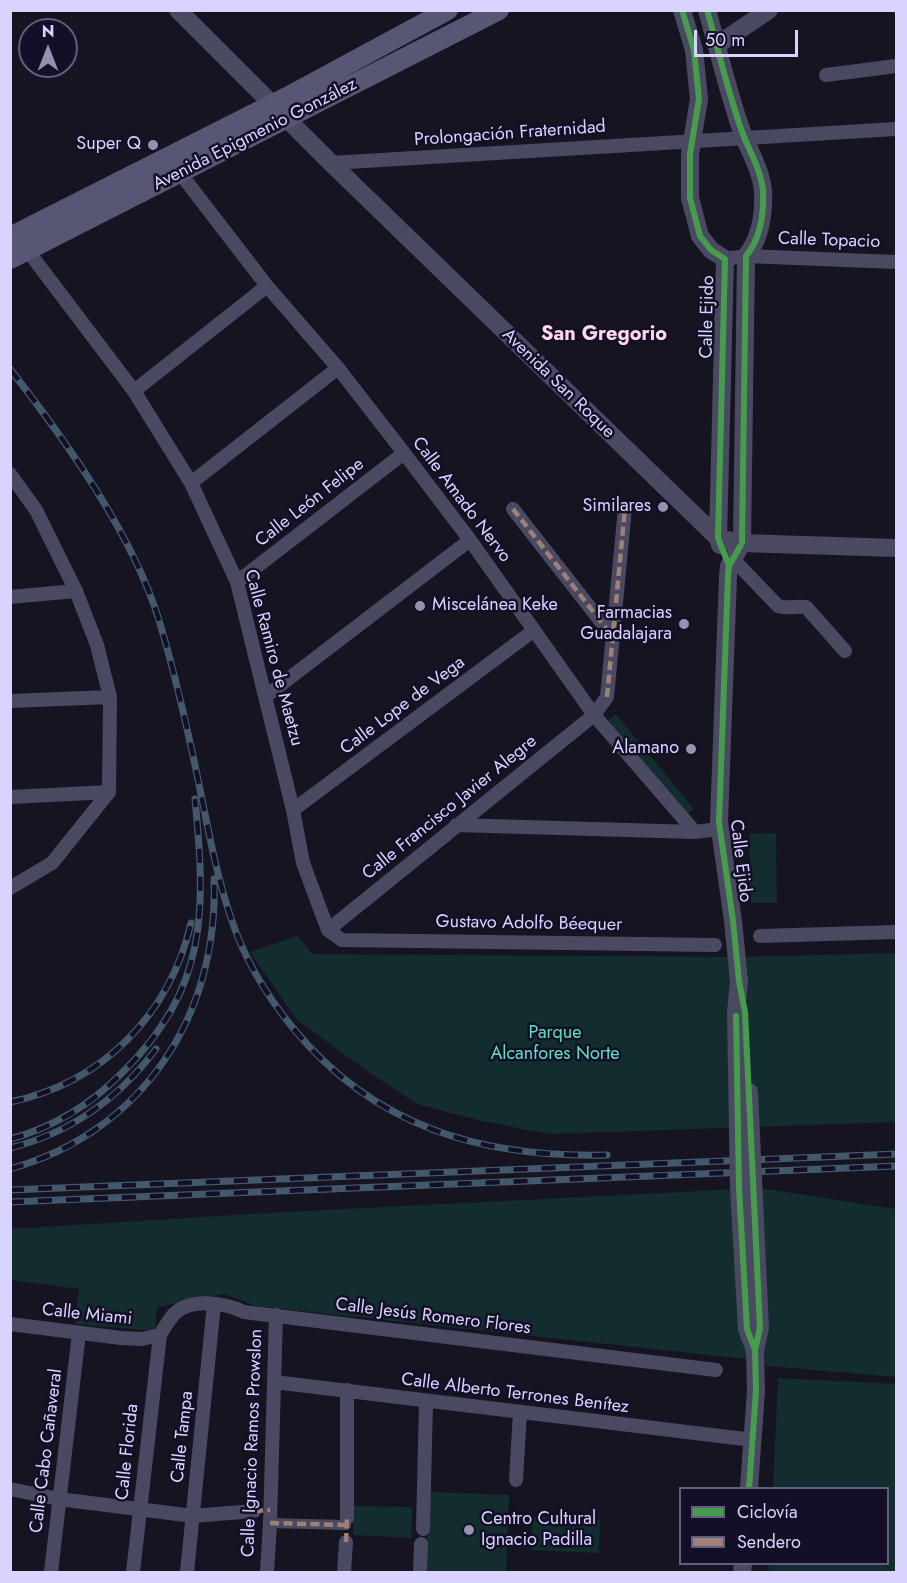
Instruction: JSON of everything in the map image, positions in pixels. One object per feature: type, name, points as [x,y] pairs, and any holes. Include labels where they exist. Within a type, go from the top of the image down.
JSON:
[{"type":"main road","name":"Avenida Epigmenio González","points":[[10,237],[271,104],[448,10]]},
{"type":"main road","name":"Avenida Epigmenio González","points":[[19,255],[499,10]]},
{"type":"street","name":"Avenida San Roque","points":[[178,10],[331,164],[718,538]]},
{"type":"street","name":"Calle Ejido","points":[[682,10],[694,50],[699,99],[688,171],[690,198],[700,236],[711,250],[725,259],[718,538]]},
{"type":"street","name":"Calle Ejido","points":[[707,10],[744,138],[757,168],[763,190],[761,228],[756,244],[746,256],[734,556],[719,829],[733,921],[739,981],[746,1012],[760,1328],[756,1358],[749,1487]]},
{"type":"street","points":[[717,45],[769,10]]},
{"type":"street","points":[[826,75],[897,66]]},
{"type":"street","name":"Prolongación Fraternidad","points":[[331,164],[897,129]]},
{"type":"street","name":"Calle Amado Nervo","points":[[180,173],[267,286],[338,368],[404,453],[470,540],[594,714],[695,832]]},
{"type":"street","name":"Calle Ramiro de Maetzu","points":[[19,255],[134,391],[192,483],[237,582],[293,810],[303,863],[328,930]]},
{"type":"street","name":"Calle Topacio","points":[[725,259],[746,256],[897,262]]},
{"type":"street","points":[[134,391],[267,286]]},
{"type":"street","points":[[192,483],[338,368]]},
{"type":"street","name":"Calle León Felipe","points":[[237,582],[404,453]]},
{"type":"street","points":[[10,474],[36,510],[76,591],[97,645],[110,697],[109,792],[52,863],[10,888]]},
{"type":"street","points":[[594,714],[607,697],[625,508]]},
{"type":"street","points":[[513,509],[613,637]]},
{"type":"street","points":[[718,538],[778,606],[787,609],[806,608],[845,651]]},
{"type":"street","points":[[266,696],[470,540]]},
{"type":"street","points":[[734,556],[897,548]]},
{"type":"street","points":[[10,597],[76,591]]},
{"type":"street","name":"Calle Lope de Vega","points":[[293,810],[533,631]]},
{"type":"street","points":[[10,701],[110,697]]},
{"type":"street","name":"Calle Francisco Javier Alegre","points":[[328,930],[594,714]]},
{"type":"street","points":[[10,797],[109,792]]},
{"type":"street","points":[[456,825],[695,832],[719,829]]},
{"type":"street","name":"Gustavo Adolfo Béequer","points":[[328,930],[342,940],[715,945]]},
{"type":"street","points":[[760,936],[897,932]]},
{"type":"street","name":"Calle Jesús Romero Flores","points":[[160,1335],[175,1313],[194,1304],[214,1304],[232,1306],[244,1312],[716,1370]]},
{"type":"street","name":"Calle Tampa","points":[[187,1572],[214,1304]]},
{"type":"street","name":"Calle Ignacio Ramos Prowslon","points":[[267,1572],[276,1315]]},
{"type":"street","name":"Calle Miami","points":[[10,1324],[142,1339],[160,1335]]},
{"type":"street","name":"Calle Cabo Cañaveral","points":[[51,1572],[79,1333]]},
{"type":"street","name":"Calle Florida","points":[[133,1572],[160,1335]]},
{"type":"street","name":"Calle Alberto Terrones Benítez","points":[[274,1382],[753,1440]]},
{"type":"street","points":[[344,1572],[347,1390]]},
{"type":"street","points":[[423,1529],[426,1402]]},
{"type":"street","points":[[516,1480],[520,1413]]},
{"type":"street","points":[[10,1489],[59,1499],[193,1516],[254,1511],[270,1516],[346,1522]]},
{"type":"street","points":[[420,1572],[421,1544]]},
{"type":"green space","points":[[616,714],[694,809],[685,817],[606,722]]},
{"type":"green space","points":[[776,833],[777,903],[751,903],[749,834]]},
{"type":"green space","name":"Parque Alcanfores Norte","points":[[298,936],[312,954],[737,957],[896,953],[896,1122],[549,1134],[482,1121],[417,1104],[296,1019],[250,952]]},
{"type":"green space","points":[[759,1188],[896,1209],[896,1377],[768,1366],[755,1360],[256,1306],[224,1294],[157,1307],[155,1331],[75,1324],[79,1289],[11,1280],[11,1229],[266,1213]]},
{"type":"green space","points":[[778,1378],[896,1384],[896,1572],[769,1572],[769,1565],[889,1565],[889,1487],[773,1487]]},
{"type":"green space","points":[[429,1492],[509,1495],[506,1572],[425,1571]]},
{"type":"green space","points":[[354,1506],[412,1507],[411,1538],[353,1535]]},
{"type":"green space","points":[[532,1517],[600,1519],[599,1553],[531,1550]]},
{"type":"railway","points":[[10,369],[75,457],[115,521],[147,587],[159,620],[177,685],[214,855],[230,915],[248,960],[283,1015],[325,1062],[359,1090],[395,1112],[434,1130],[474,1142],[517,1150],[607,1155]]},
{"type":"railway","points":[[10,1139],[42,1128],[71,1114],[110,1085],[150,1041],[171,1010],[186,979],[195,947],[199,913],[199,840],[195,799]]},
{"type":"railway","points":[[10,1169],[57,1151],[99,1127],[134,1097],[164,1061],[187,1021],[203,976],[212,929],[214,879]]},
{"type":"railway","points":[[10,1102],[44,1093],[75,1079],[103,1061],[128,1039],[149,1015],[167,987],[181,956],[191,923]]},
{"type":"railway","points":[[10,1148],[53,1133],[92,1111],[126,1083],[156,1049]]},
{"type":"railway","points":[[10,1190],[896,1154]]},
{"type":"railway","points":[[10,1202],[896,1166]]},
{"type":"marked path","points":[[607,697],[625,508]]},
{"type":"marked path","points":[[513,509],[613,637]]},
{"type":"marked path","points":[[254,1511],[270,1510]]},
{"type":"marked path","points":[[346,1542],[347,1518]]},
{"type":"marked path","points":[[270,1523],[346,1525]]},
{"type":"cycle path","points":[[682,10],[694,50],[699,99],[690,154],[690,198],[700,236],[711,250],[725,259],[718,538],[729,566]]},
{"type":"cycle path","points":[[707,10],[735,112],[760,174],[763,191],[761,226],[746,256],[742,543],[729,566],[728,576],[719,822],[745,1012],[760,1328],[755,1350],[756,1391],[749,1487]]},
{"type":"cycle path","points":[[736,1016],[739,1188],[747,1329],[755,1350]]},
{"type":"place","name":"Super Q","points":[[153,145]]},
{"type":"place","name":"Similares","points":[[663,507]]},
{"type":"place","name":"Miscelánea Keke","points":[[420,606]]},
{"type":"place","name":"Farmacias Guadalajara","points":[[684,624]]},
{"type":"place","name":"Alamano","points":[[691,749]]},
{"type":"place","name":"Centro Cultural Ignacio Padilla","points":[[469,1530]]},
{"type":"district","name":"San Gregorio","points":[[604,335]]}]
